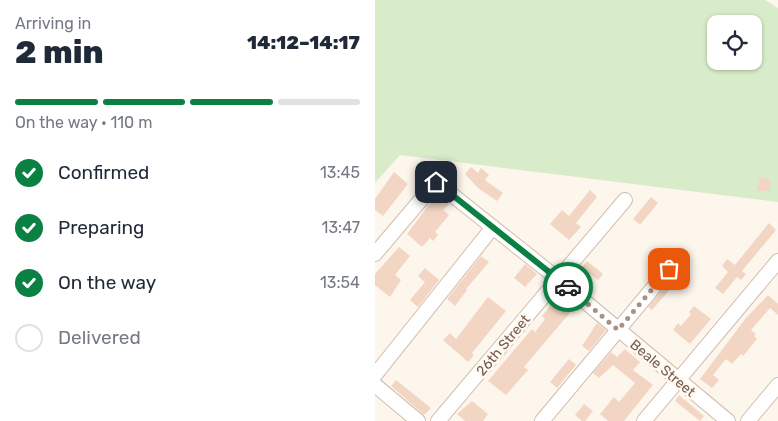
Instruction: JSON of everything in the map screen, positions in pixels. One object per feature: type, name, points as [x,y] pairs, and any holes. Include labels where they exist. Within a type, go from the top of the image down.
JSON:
[{"type":"street","name":"Beale Street","points":[[375,254],[436,182],[558,279],[728,421]]},
{"type":"street","name":"26th Street","points":[[439,421],[625,200]]},
{"type":"street","points":[[375,375],[493,226]]},
{"type":"street","points":[[644,421],[778,261]]},
{"type":"street","points":[[542,421],[669,269]]},
{"type":"street","points":[[375,385],[418,421]]},
{"type":"street","points":[[748,421],[778,385]]},
{"type":"green space","points":[[375,0],[765,0],[778,8],[778,202],[400,155],[375,183]]},
{"type":"building","points":[[471,167],[478,173],[481,168],[489,175],[485,180],[503,193],[497,201],[478,188],[465,174]]},
{"type":"building","points":[[394,172],[408,184],[383,216],[375,210],[375,199]]},
{"type":"building","points":[[760,177],[771,180],[769,192],[757,190]]},
{"type":"building","points":[[590,190],[597,197],[576,223],[581,227],[569,240],[550,224],[562,210],[569,216]]},
{"type":"building","points":[[437,194],[449,204],[443,210],[449,215],[435,232],[438,235],[433,241],[430,238],[422,247],[407,234]]},
{"type":"building","points":[[651,197],[658,203],[640,225],[633,219]]},
{"type":"building","points":[[769,223],[776,230],[742,271],[746,274],[741,280],[737,277],[723,294],[715,288],[728,272],[722,266],[727,259],[735,265]]},
{"type":"building","points":[[399,247],[410,256],[395,275],[401,280],[390,297],[375,285],[375,274]]},
{"type":"building","points":[[481,256],[489,262],[466,289],[455,306],[447,299]]},
{"type":"building","points":[[587,261],[603,274],[598,280],[582,267]]},
{"type":"building","points":[[525,264],[537,274],[525,287],[514,278]]},
{"type":"building","points":[[425,268],[439,280],[418,307],[410,300],[425,282],[418,276]]},
{"type":"building","points":[[668,284],[672,287],[652,310],[648,307]]},
{"type":"building","points":[[559,295],[574,308],[524,367],[528,370],[506,395],[488,381],[532,329],[535,332],[545,319],[542,316]]},
{"type":"building","points":[[768,295],[778,304],[778,315],[770,308],[751,330],[756,334],[754,336],[757,339],[743,356],[741,354],[732,364],[726,359],[713,375],[719,380],[712,388],[700,379],[746,318]]},
{"type":"building","points":[[488,297],[506,311],[472,353],[474,355],[468,362],[443,340],[450,333],[456,339]]},
{"type":"building","points":[[694,306],[711,319],[690,344],[673,330],[678,323],[681,326],[691,314],[689,312]]},
{"type":"building","points":[[597,323],[606,330],[589,351],[582,346]]},
{"type":"building","points":[[625,349],[640,362],[633,370],[653,385],[624,421],[608,421],[600,414],[614,397],[619,402],[635,383],[613,365],[599,378],[593,373],[611,352],[617,357]]},
{"type":"building","points":[[569,359],[576,365],[557,388],[550,382]]},
{"type":"building","points":[[396,380],[431,408],[424,415],[391,386]]},
{"type":"building","points":[[679,395],[704,416],[700,421],[675,401]]},
{"type":"building","points":[[472,401],[488,414],[483,421],[465,421],[457,414]]},
{"type":"building","points":[[584,404],[593,411],[585,421],[582,421],[575,415]]},
{"type":"way so far","points":[[568,287],[618,330],[669,269]]},
{"type":"route","points":[[436,182],[568,287]]}]
